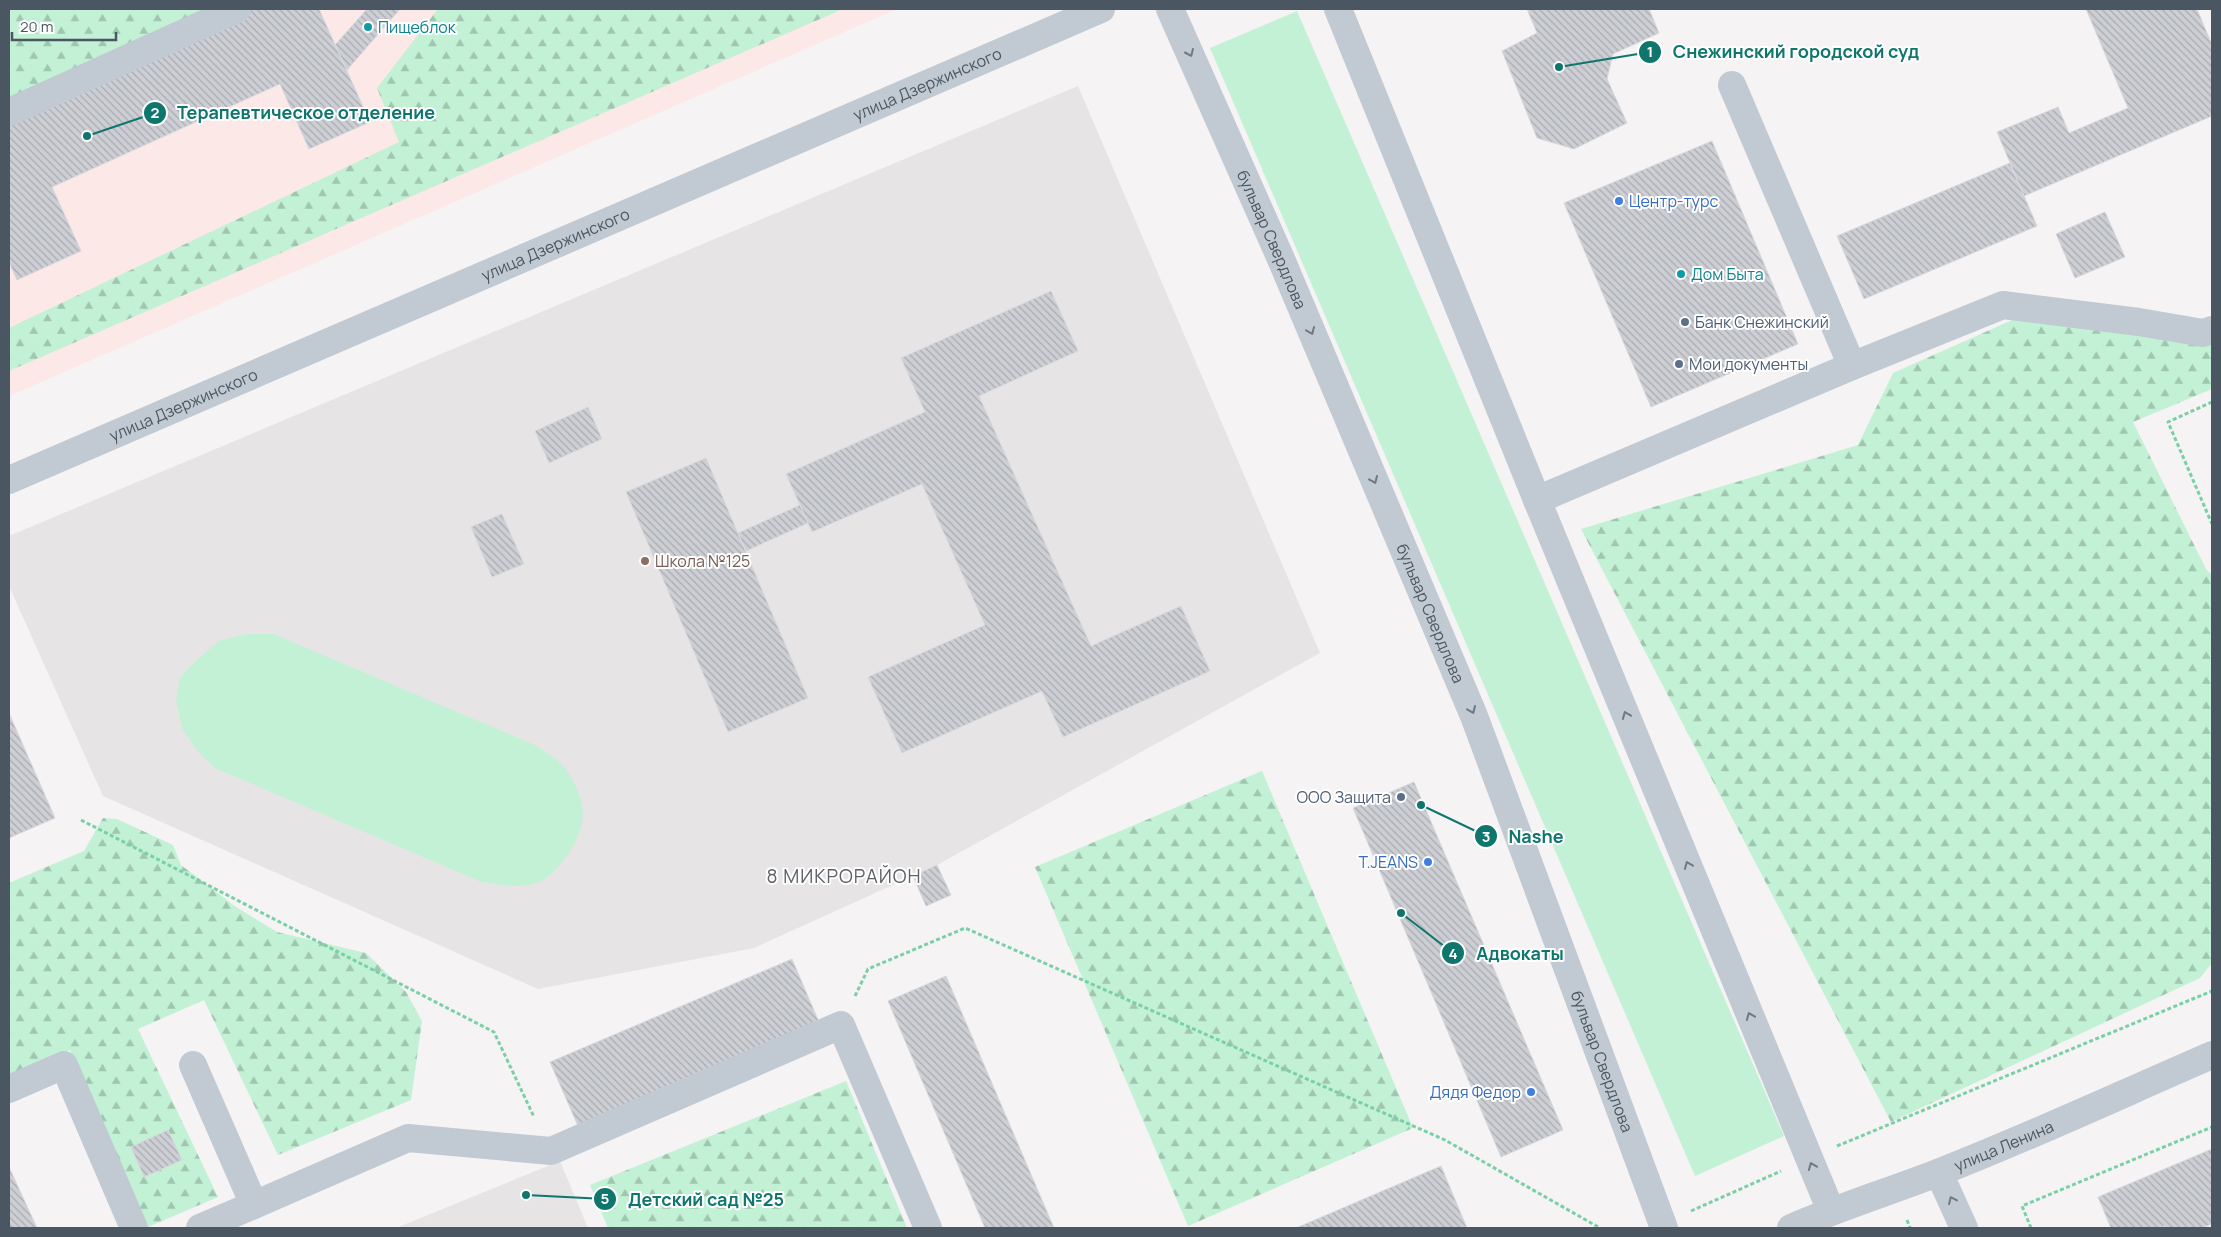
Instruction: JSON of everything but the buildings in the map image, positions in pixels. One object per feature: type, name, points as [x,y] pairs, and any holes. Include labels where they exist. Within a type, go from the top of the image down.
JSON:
[{"type":"street","points":[[9,112],[237,9]]},
{"type":"street","name":"улица Дзержинского","points":[[9,480],[1101,9]]},
{"type":"street","name":"бульвар Свердлова","points":[[1170,9],[1280,259],[1474,716],[1663,1226]]},
{"type":"street","points":[[1338,9],[1537,500],[1831,1211]]},
{"type":"street","points":[[1732,85],[1852,366]]},
{"type":"street","points":[[1537,500],[1852,366],[2003,305],[2140,322],[2203,333],[2212,330]]},
{"type":"street","points":[[200,1228],[408,1138],[551,1151],[841,1025],[928,1228]]},
{"type":"street","name":"улица Ленина","points":[[1791,1228],[1831,1211],[1939,1173],[2212,1055]]},
{"type":"street","points":[[192,1064],[254,1204]]},
{"type":"street","points":[[9,1089],[64,1065],[134,1228]]},
{"type":"street","points":[[1939,1173],[1964,1228]]},
{"type":"path","points":[[2212,402],[2168,422],[2212,524]]},
{"type":"path","points":[[82,820],[494,1032],[551,1151]]},
{"type":"path","points":[[868,969],[965,928],[1444,1140],[1600,1228]]},
{"type":"path","points":[[1663,1226],[1809,1158],[2212,991]]},
{"type":"path","points":[[2031,1228],[2022,1206],[2212,1127]]},
{"type":"path","points":[[1907,1220],[1910,1228]]},
{"type":"shaded area","points":[[9,9],[897,9],[9,396]]},
{"type":"shaded area","name":"Школа №125","points":[[1078,86],[1320,653],[937,865],[754,948],[538,989],[103,796],[9,586],[9,536]]},
{"type":"shaded area","points":[[560,1161],[588,1228],[396,1228]]},
{"type":"green space","points":[[9,9],[207,9],[9,100]]},
{"type":"green space","points":[[438,9],[843,9],[9,371],[9,328],[399,142],[377,88]]},
{"type":"green space","points":[[1297,11],[1784,1136],[1695,1176],[1210,48]]},
{"type":"green space","points":[[2019,317],[2212,340],[2212,389],[2133,422],[2206,569],[2212,575],[2212,963],[2200,978],[1891,1122],[1581,529],[1858,445],[1893,373]]},
{"type":"green space","points":[[246,634],[274,634],[537,746],[555,758],[564,767],[578,790],[581,802],[582,824],[573,847],[555,870],[538,882],[513,886],[479,881],[215,768],[197,751],[182,728],[176,700],[180,677],[219,641]]},
{"type":"green space","points":[[1262,771],[1413,1128],[1188,1226],[1035,867]]},
{"type":"green space","points":[[103,818],[117,819],[173,845],[181,865],[236,907],[277,932],[366,953],[406,992],[422,1021],[411,1100],[278,1155],[204,1000],[138,1029],[218,1197],[148,1227],[70,1050],[9,1075],[9,883],[84,851]]},
{"type":"green space","points":[[846,1081],[907,1228],[608,1228],[590,1185]]},
{"type":"place","name":"Пищеблок","points":[[368,27]]},
{"type":"place","name":"Снежинский городской суд","points":[[1559,67]]},
{"type":"place","name":"Терапевтическое отделение","points":[[87,136]]},
{"type":"place","name":"Центр-турс","points":[[1619,201]]},
{"type":"place","name":"Дом Быта","points":[[1681,274]]},
{"type":"place","name":"Банк Снежинский","points":[[1685,322]]},
{"type":"place","name":"Мои документы","points":[[1679,364]]},
{"type":"place","name":"Школа №125","points":[[645,561]]},
{"type":"place","name":"ООО Защита","points":[[1401,797]]},
{"type":"place","name":"Nashe","points":[[1421,805]]},
{"type":"place","name":"T.JEANS","points":[[1428,862]]},
{"type":"place","name":"Адвокаты","points":[[1401,913]]},
{"type":"place","name":"Дядя Федор","points":[[1531,1092]]},
{"type":"place","name":"Детский сад №25","points":[[526,1195]]},
{"type":"district","name":"8 МИКРОРАЙОН","points":[[844,876]]}]
